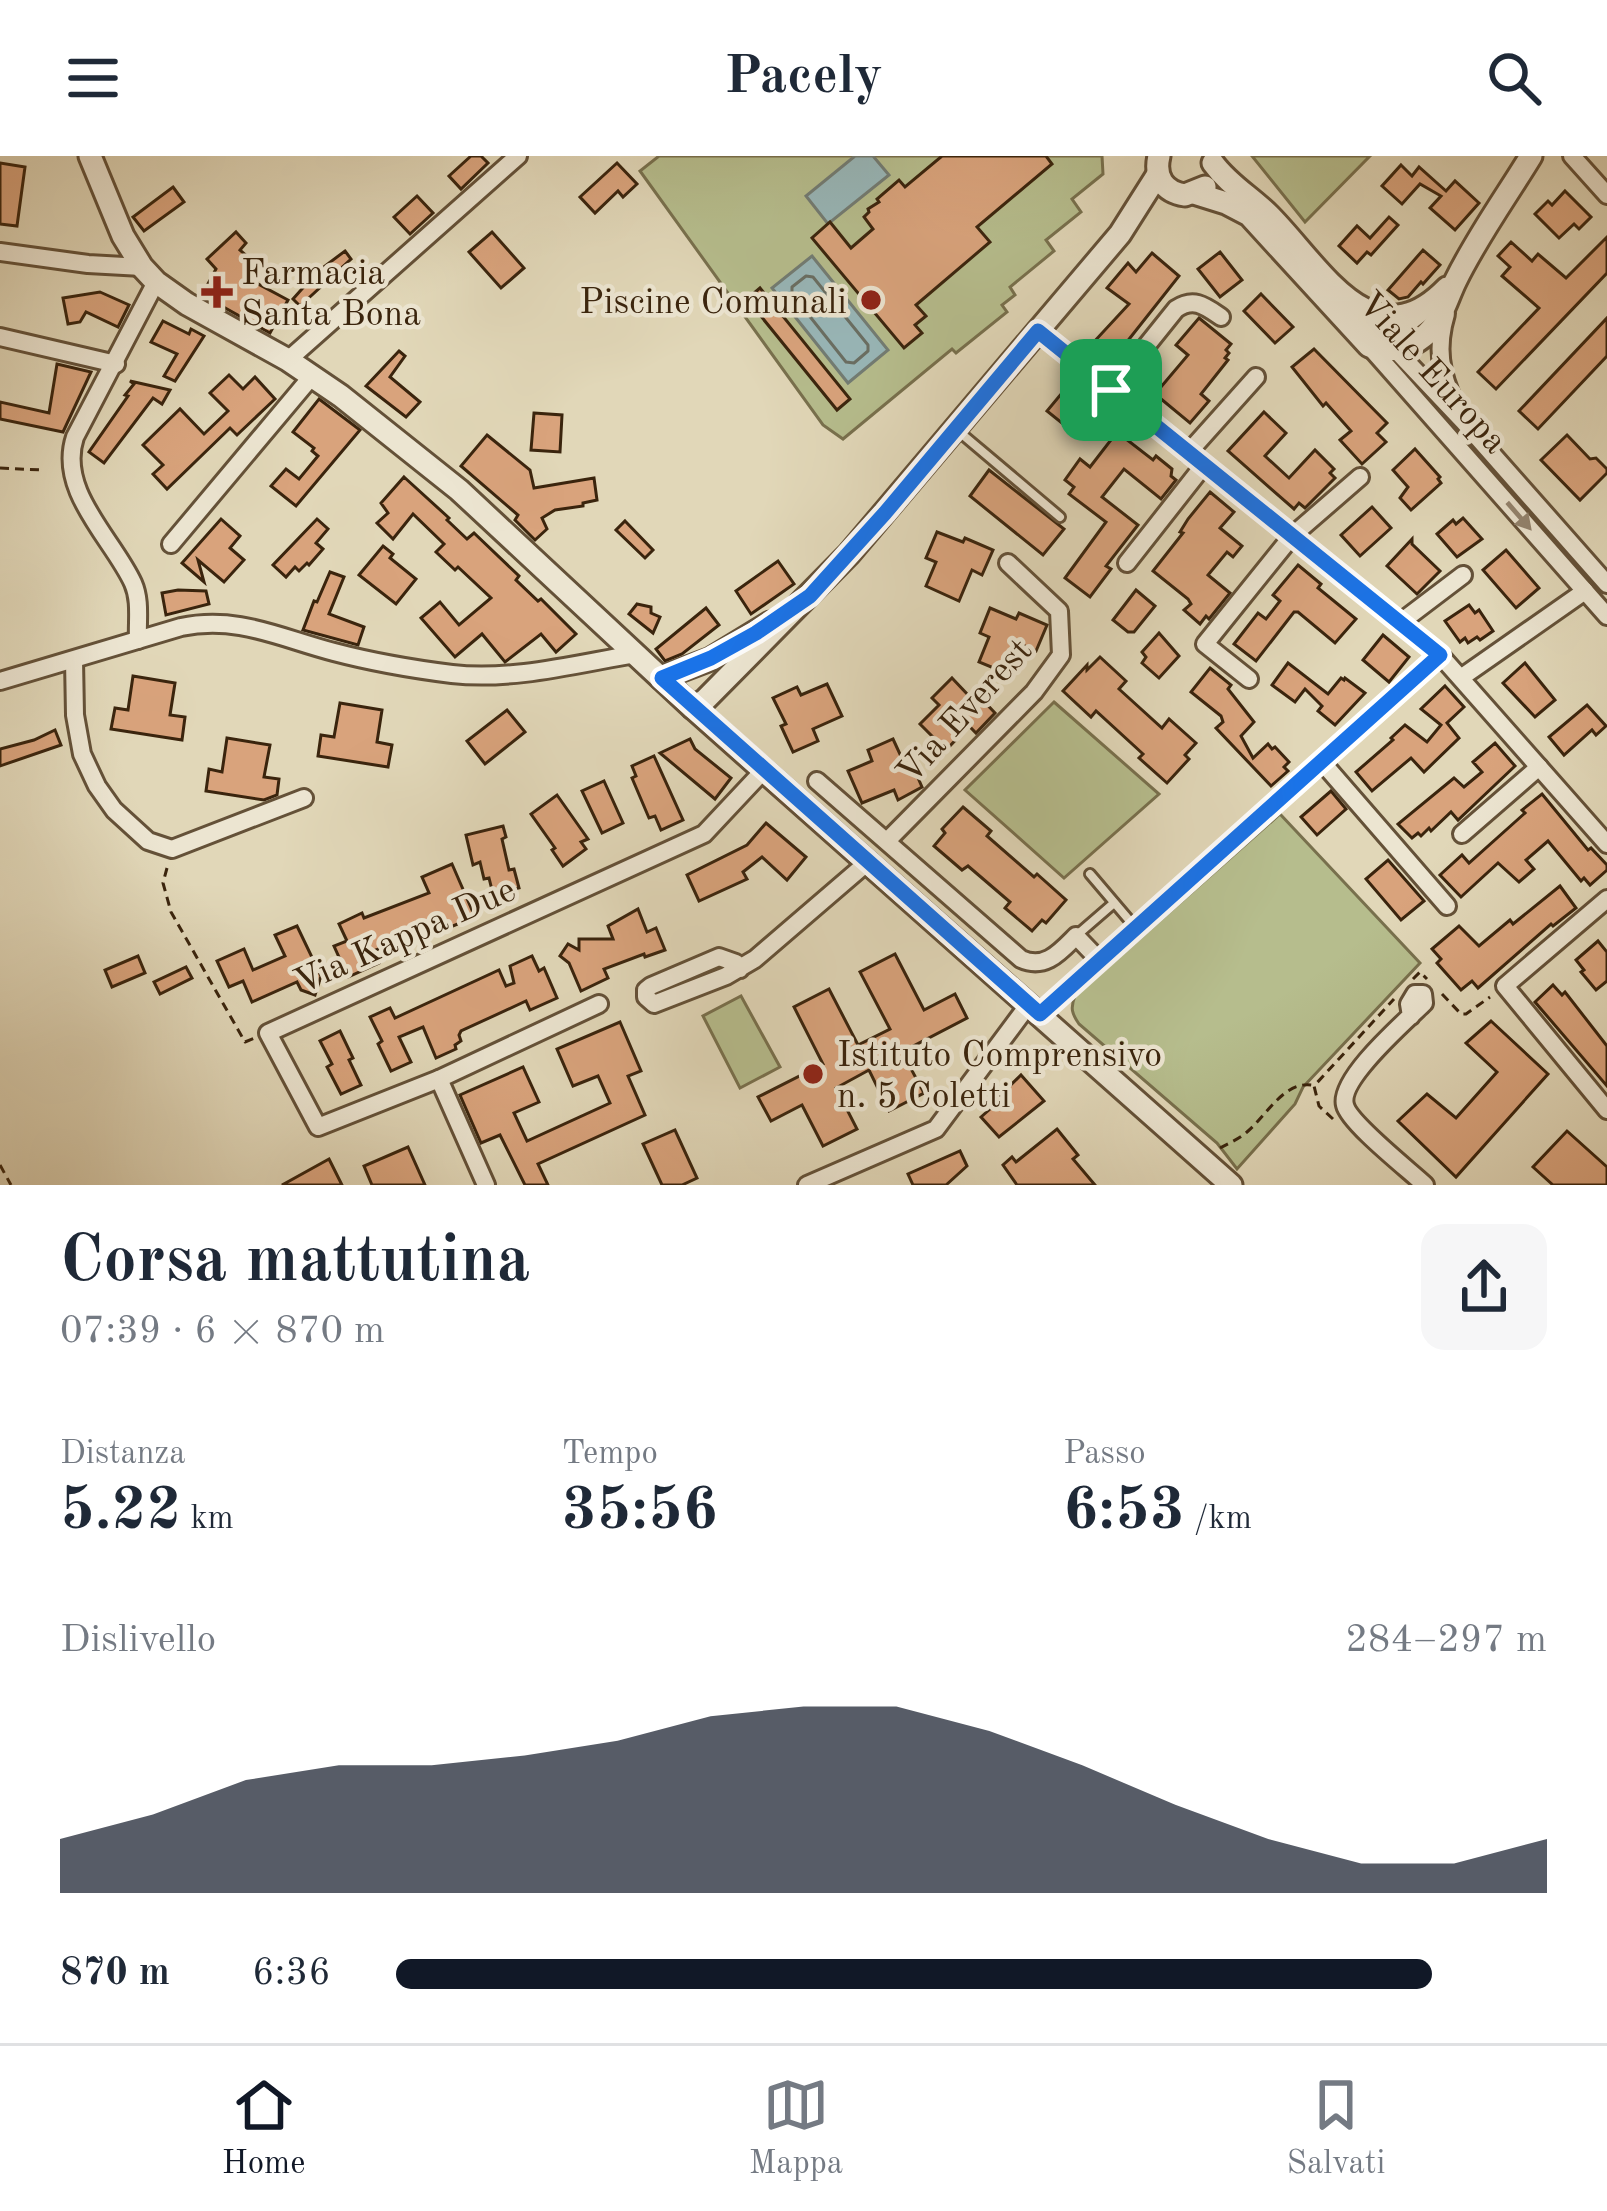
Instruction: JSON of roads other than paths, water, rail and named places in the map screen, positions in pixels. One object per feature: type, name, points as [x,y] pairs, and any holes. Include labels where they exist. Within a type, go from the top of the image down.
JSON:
[{"type":"street","points":[[90,156],[117,223],[149,274],[187,304],[312,376],[458,490],[730,741],[1231,1185]]},
{"type":"street","points":[[288,361],[518,156]]},
{"type":"street","points":[[1385,351],[1412,345],[1434,327],[1456,279],[1531,156]]},
{"type":"street","points":[[1572,156],[1607,195]]},
{"type":"street","name":"Viale Europa","points":[[1185,194],[1209,182],[1212,160]]},
{"type":"street","name":"Viale Europa","points":[[1212,160],[1352,304],[1385,351],[1607,616]]},
{"type":"street","points":[[689,704],[705,700],[810,596],[956,429],[1130,221],[1158,165]]},
{"type":"street","name":"Viale Europa","points":[[1158,165],[1168,190],[1226,203],[1249,215],[1385,351],[1463,421],[1607,584]]},
{"type":"street","points":[[1130,221],[1185,194]]},
{"type":"street","points":[[0,252],[149,274]]},
{"type":"street","points":[[139,640],[136,590],[97,526],[72,468],[72,447],[116,364],[149,274]]},
{"type":"street","points":[[1385,351],[1456,279]]},
{"type":"street","points":[[1456,279],[1442,329],[1441,366],[1463,421]]},
{"type":"street","points":[[1111,390],[1176,309],[1200,303],[1221,317]]},
{"type":"street","points":[[1352,304],[1388,316],[1417,313],[1430,306]]},
{"type":"street","points":[[1038,331],[1440,655],[1607,844]]},
{"type":"street","points":[[0,337],[116,364]]},
{"type":"street","points":[[171,544],[312,376]]},
{"type":"street","points":[[1188,453],[1256,377]]},
{"type":"street","points":[[1127,562],[1204,465]]},
{"type":"street","points":[[1249,679],[1205,644],[1292,536],[1360,477]]},
{"type":"street","name":"Via Everest","points":[[887,841],[1034,692],[1061,655],[1059,611],[1007,563]]},
{"type":"street","points":[[1401,622],[1463,574]]},
{"type":"street","points":[[1462,677],[1585,591]]},
{"type":"street","points":[[662,678],[683,672],[756,633],[810,596]]},
{"type":"street","points":[[0,681],[197,623],[226,622],[359,659],[482,676],[635,654]]},
{"type":"street","points":[[689,704],[756,633]]},
{"type":"street","points":[[807,1185],[936,1129],[1035,1009],[1100,961],[1440,655]]},
{"type":"street","points":[[74,660],[82,754],[97,786],[131,829],[148,841],[172,849],[304,798]]},
{"type":"street","points":[[726,679],[722,710],[730,741]]},
{"type":"street","points":[[1322,762],[1447,906]]},
{"type":"street","points":[[1462,834],[1539,767]]},
{"type":"street","name":"Via Kappa Due","points":[[439,1079],[318,1127],[268,1033],[704,834],[764,770]]},
{"type":"street","points":[[818,781],[1021,959],[1029,963],[1052,959],[1076,936],[1100,961]]},
{"type":"street","points":[[740,969],[719,958],[651,986],[646,997],[654,1004],[740,969],[869,862]]},
{"type":"street","points":[[1607,899],[1504,986],[1607,1110]]},
{"type":"street","points":[[486,1185],[439,1079],[599,1004]]},
{"type":"street","points":[[1412,1016],[1363,1064],[1345,1092],[1344,1104],[1352,1119],[1425,1185]]},
{"type":"lane","points":[[956,429],[1060,517]]},
{"type":"lane","points":[[1090,874],[1136,928]]},
{"type":"lane","points":[[1076,936],[1114,903]]},
{"type":"water","points":[[855,156],[873,156],[889,175],[828,224],[806,196]]},
{"type":"water","points":[[812,256],[888,350],[848,383],[772,288]]},
{"type":"place","name":"Farmacia Santa Bona","points":[[217,292]]},
{"type":"place","name":"Piscine Comunali","points":[[871,300]]},
{"type":"place","name":"Istituto Comprensivo n. 5 Coletti","points":[[813,1074]]}]
